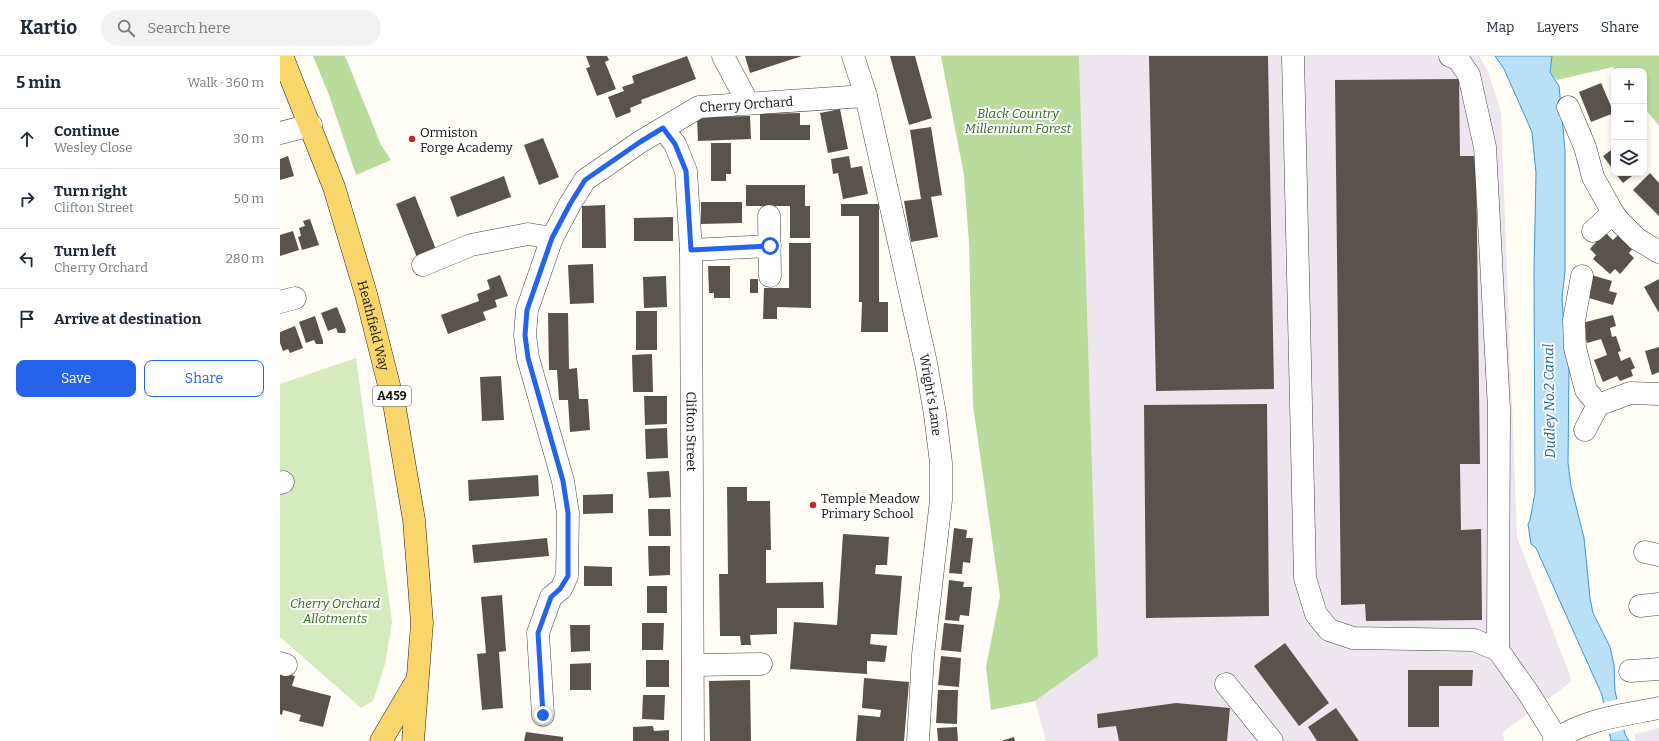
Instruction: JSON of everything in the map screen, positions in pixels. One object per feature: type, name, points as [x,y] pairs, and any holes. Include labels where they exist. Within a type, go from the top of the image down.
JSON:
[{"type":"main road","name":"Heathfield Way","points":[[282,56],[311,125],[334,187],[366,294],[395,409],[414,520],[422,623],[413,741]]},
{"type":"main road","name":"Heathfield Way","points":[[381,741],[418,677]]},
{"type":"street","points":[[723,56],[748,104]]},
{"type":"street","name":"Wright's Lane","points":[[854,56],[866,96],[926,363],[935,414],[941,463],[941,500],[923,655],[918,741]]},
{"type":"street","points":[[1293,56],[1305,578],[1316,614],[1329,630],[1353,638],[1474,640],[1498,650],[1529,694],[1556,740],[1567,732],[1586,724],[1659,708]]},
{"type":"street","points":[[1450,56],[1458,59],[1469,75],[1485,147],[1499,409],[1498,650]]},
{"type":"street","name":"Cherry Orchard","points":[[543,715],[538,633],[551,597],[560,589],[568,576],[568,513],[563,481],[528,358],[525,335],[527,310],[552,238],[585,180],[640,142],[699,107],[866,96]]},
{"type":"street","points":[[1568,107],[1585,148],[1593,177],[1602,190],[1613,213],[1637,239],[1659,252]]},
{"type":"street","points":[[280,133],[311,125]]},
{"type":"street","name":"Clifton Street","points":[[663,128],[675,144],[686,171],[691,250],[693,741]]},
{"type":"street","points":[[1593,231],[1613,213]]},
{"type":"street","points":[[769,216],[770,276]]},
{"type":"street","points":[[423,265],[472,244],[528,234],[552,238]]},
{"type":"street","points":[[691,250],[770,246]]},
{"type":"street","points":[[1582,276],[1574,327],[1575,348],[1592,397],[1585,430]]},
{"type":"street","points":[[1592,397],[1616,396],[1630,393],[1659,394]]},
{"type":"street","points":[[693,665],[761,664]]},
{"type":"street","points":[[1630,671],[1659,669]]},
{"type":"street","points":[[1226,684],[1272,741]]},
{"type":"shaded area","points":[[1079,56],[1479,56],[1488,71],[1501,112],[1517,537],[1572,681],[1503,732],[1504,741],[1046,741],[1035,701],[1098,656]]},
{"type":"shaded area","points":[[1659,728],[1659,741],[1635,741],[1635,734]]},
{"type":"green space","points":[[313,56],[345,56],[381,145],[391,160],[356,175],[329,95]]},
{"type":"green space","name":"Black Country Millennium Forest","points":[[941,56],[1079,56],[1098,656],[1035,701],[991,710],[986,667],[1000,596],[973,405],[969,243],[964,175]]},
{"type":"green space","points":[[1552,56],[1659,56],[1659,126],[1647,111],[1647,68],[1613,67],[1557,80],[1550,72]]},
{"type":"green space","name":"Cherry Orchard Allotments","points":[[356,358],[392,622],[385,664],[373,701],[361,708],[280,637],[280,495],[291,491],[284,475],[280,476],[280,384]]},
{"type":"water","name":"Dudley No.2 Canal","points":[[1495,56],[1552,56],[1550,72],[1559,86],[1565,150],[1565,272],[1562,297],[1564,331],[1569,369],[1568,463],[1571,486],[1584,538],[1593,613],[1610,647],[1614,665],[1615,691],[1625,734],[1629,741],[1611,741],[1602,695],[1536,548],[1531,544],[1528,524],[1535,493],[1534,271],[1536,173],[1532,132],[1504,69]]},
{"type":"pier","points":[[1619,699],[1626,729],[1608,734],[1602,703]]},
{"type":"building","points":[[586,56],[607,56],[609,60],[605,62],[616,89],[597,96],[586,68],[590,67]]},
{"type":"building","points":[[687,56],[696,79],[641,100],[642,103],[630,108],[631,112],[616,118],[608,97],[624,91],[622,87],[634,83],[632,76]]},
{"type":"building","points":[[745,56],[802,56],[750,73]]},
{"type":"building","points":[[890,56],[915,56],[932,118],[909,125]]},
{"type":"building","points":[[1149,56],[1268,56],[1274,389],[1156,391]]},
{"type":"building","points":[[1459,79],[1460,156],[1476,156],[1480,464],[1460,464],[1461,530],[1481,529],[1482,620],[1366,621],[1365,604],[1341,605],[1335,80]]},
{"type":"building","points":[[1601,83],[1611,106],[1611,114],[1591,122],[1579,92]]},
{"type":"building","points":[[840,109],[848,149],[828,153],[820,113]]},
{"type":"building","points":[[800,113],[800,125],[810,125],[810,140],[760,140],[760,114]]},
{"type":"building","points":[[750,116],[751,139],[698,141],[697,117]]},
{"type":"building","points":[[931,127],[942,195],[931,197],[938,237],[911,242],[904,201],[921,199],[910,130]]},
{"type":"building","points":[[543,138],[559,177],[539,185],[524,145]]},
{"type":"building","points":[[711,143],[731,143],[731,174],[726,174],[726,181],[711,181]]},
{"type":"building","points":[[1611,150],[1611,167],[1603,156]]},
{"type":"building","points":[[288,156],[294,176],[280,180],[280,159]]},
{"type":"building","points":[[849,156],[851,168],[862,166],[868,194],[843,199],[838,173],[833,174],[831,159]]},
{"type":"building","points":[[1650,173],[1659,183],[1659,216],[1633,190]]},
{"type":"building","points":[[504,176],[511,197],[457,217],[450,197]]},
{"type":"building","points":[[1617,176],[1632,176],[1623,183]]},
{"type":"building","points":[[746,185],[805,185],[805,206],[810,206],[810,238],[790,238],[790,206],[746,206]]},
{"type":"building","points":[[415,196],[437,252],[418,260],[396,204]]},
{"type":"building","points":[[701,202],[742,202],[742,223],[701,224]]},
{"type":"building","points":[[841,204],[879,204],[879,302],[888,302],[888,332],[861,332],[862,302],[859,302],[859,216],[841,216]]},
{"type":"building","points":[[605,205],[606,248],[582,248],[582,206]]},
{"type":"building","points":[[673,217],[673,241],[634,241],[634,218]]},
{"type":"building","points":[[310,219],[319,245],[302,250],[298,237],[301,236],[299,228],[305,226],[303,221]]},
{"type":"building","points":[[293,231],[299,250],[280,256],[280,235]]},
{"type":"building","points":[[1605,232],[1613,240],[1618,235],[1632,249],[1629,253],[1634,258],[1620,274],[1615,269],[1610,274],[1593,259],[1596,255],[1590,249]]},
{"type":"building","points":[[789,243],[811,243],[811,308],[777,307],[777,319],[763,319],[764,288],[789,288]]},
{"type":"building","points":[[593,264],[594,303],[570,304],[568,265]]},
{"type":"building","points":[[708,266],[730,266],[730,298],[714,298],[714,293],[709,293]]},
{"type":"building","points":[[1588,274],[1612,281],[1609,291],[1617,293],[1613,305],[1582,296]]},
{"type":"building","points":[[500,275],[508,296],[495,300],[497,307],[483,312],[486,320],[448,334],[441,315],[479,301],[477,294],[490,289],[487,280]]},
{"type":"building","points":[[666,276],[667,307],[644,308],[643,277]]},
{"type":"building","points":[[750,279],[758,279],[758,293],[750,293]]},
{"type":"building","points":[[1659,279],[1659,313],[1644,287]]},
{"type":"building","points":[[337,307],[346,330],[345,333],[338,333],[336,328],[328,331],[321,313]]},
{"type":"building","points":[[636,311],[657,311],[657,350],[636,350]]},
{"type":"building","points":[[548,313],[568,313],[569,369],[577,368],[579,399],[588,399],[590,430],[570,432],[568,400],[559,400],[557,370],[549,370]]},
{"type":"building","points":[[1613,315],[1616,326],[1610,328],[1612,337],[1616,336],[1621,351],[1618,352],[1621,361],[1630,357],[1635,368],[1631,370],[1633,376],[1620,381],[1617,376],[1603,382],[1594,360],[1607,355],[1601,339],[1587,343],[1582,323]]},
{"type":"building","points":[[315,316],[323,344],[316,344],[314,340],[306,343],[299,322]]},
{"type":"building","points":[[295,326],[303,348],[290,353],[288,349],[283,351],[280,343],[280,332]]},
{"type":"building","points":[[1659,347],[1659,372],[1652,375],[1645,351]]},
{"type":"building","points":[[652,354],[653,392],[633,392],[632,355]]},
{"type":"building","points":[[501,376],[504,420],[482,421],[480,377]]},
{"type":"building","points":[[644,396],[667,396],[667,424],[645,425]]},
{"type":"building","points":[[1267,404],[1269,616],[1146,618],[1144,405]]},
{"type":"building","points":[[667,428],[668,458],[646,459],[645,429]]},
{"type":"building","points":[[669,471],[671,497],[649,498],[647,472]]},
{"type":"building","points":[[538,475],[539,496],[469,501],[468,480]]},
{"type":"building","points":[[727,487],[747,487],[747,501],[770,501],[771,550],[766,550],[766,583],[823,582],[824,608],[777,608],[777,634],[750,635],[751,645],[741,645],[740,636],[720,636],[719,574],[728,574]]},
{"type":"building","points":[[613,494],[613,513],[583,514],[583,495]]},
{"type":"building","points":[[648,509],[670,509],[671,536],[649,536]]},
{"type":"building","points":[[954,528],[967,530],[966,538],[973,538],[970,563],[963,562],[962,574],[949,573]]},
{"type":"building","points":[[843,534],[889,537],[887,565],[876,565],[875,574],[902,576],[897,635],[871,634],[870,644],[887,646],[885,662],[867,661],[867,674],[790,669],[794,622],[837,625]]},
{"type":"building","points":[[547,538],[549,556],[474,563],[472,545]]},
{"type":"building","points":[[648,546],[670,546],[670,575],[649,576]]},
{"type":"building","points":[[584,566],[612,567],[612,586],[584,586]]},
{"type":"building","points":[[949,580],[964,582],[963,587],[972,587],[969,616],[960,615],[959,621],[945,620]]},
{"type":"building","points":[[647,586],[667,586],[667,613],[647,613]]},
{"type":"building","points":[[502,595],[506,651],[499,652],[503,708],[482,710],[477,654],[486,653],[481,597]]},
{"type":"building","points":[[642,623],[664,623],[663,650],[642,650]]},
{"type":"building","points":[[944,623],[964,625],[961,652],[941,650]]},
{"type":"building","points":[[570,625],[590,625],[590,651],[571,652]]},
{"type":"building","points":[[1285,643],[1329,703],[1299,726],[1254,666]]},
{"type":"building","points":[[941,656],[961,658],[959,687],[938,685]]},
{"type":"building","points":[[646,660],[669,660],[669,687],[646,687]]},
{"type":"building","points":[[591,663],[591,690],[570,690],[570,664]]},
{"type":"building","points":[[1408,670],[1473,670],[1472,686],[1439,686],[1439,727],[1408,727]]},
{"type":"building","points":[[280,672],[295,676],[292,686],[331,696],[323,727],[299,721],[301,715],[283,710],[282,715],[280,714]]},
{"type":"building","points":[[864,678],[909,682],[904,741],[856,741],[858,715],[880,717],[881,710],[862,708]]},
{"type":"building","points":[[750,680],[751,741],[710,741],[709,681]]},
{"type":"building","points":[[938,690],[958,690],[957,724],[936,723]]},
{"type":"building","points":[[643,695],[665,695],[664,720],[642,719]]},
{"type":"building","points":[[1176,703],[1230,708],[1227,741],[1119,741],[1116,726],[1098,728],[1097,714]]},
{"type":"building","points":[[1336,708],[1359,741],[1317,741],[1308,727]]},
{"type":"building","points":[[653,726],[654,731],[669,730],[669,741],[633,741],[633,727]]},
{"type":"building","points":[[957,727],[958,741],[938,741],[937,728]]},
{"type":"building","points":[[526,732],[563,737],[563,741],[524,741]]},
{"type":"building","points":[[1014,737],[1015,741],[1001,741]]},
{"type":"place","name":"Ormiston Forge Academy","points":[[412,139]]},
{"type":"place","name":"Temple Meadow Primary School","points":[[813,505]]},
{"type":"route","points":[[543,715],[538,633],[551,597],[560,589],[568,576],[568,513],[563,481],[528,358],[525,335],[527,310],[552,238],[585,180],[663,128],[675,144],[686,171],[691,250],[770,246]]}]
